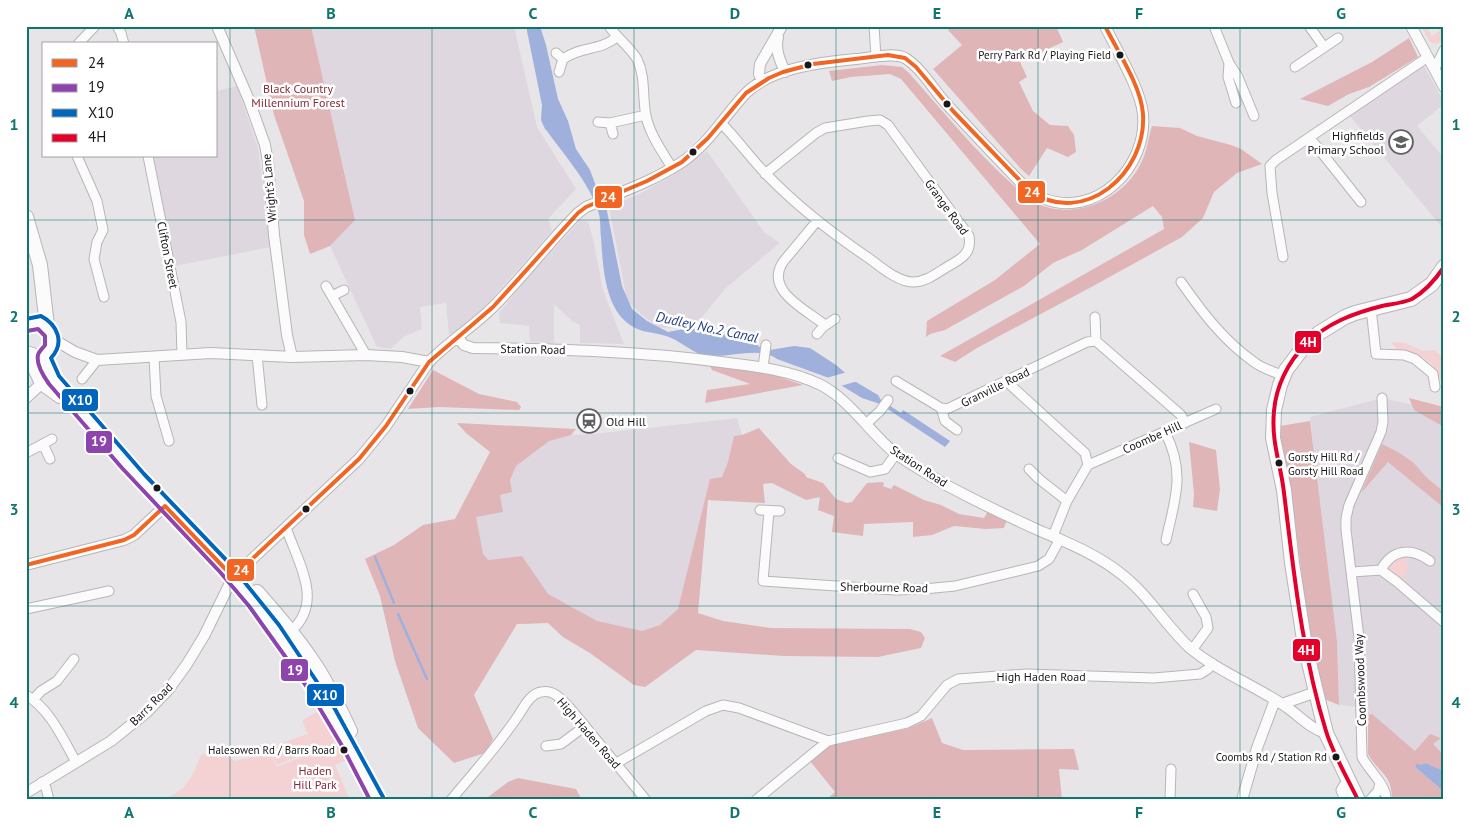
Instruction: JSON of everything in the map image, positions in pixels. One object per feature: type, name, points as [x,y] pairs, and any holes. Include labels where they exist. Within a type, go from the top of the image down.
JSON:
[{"type":"main road","points":[[26,217],[40,265],[50,332],[49,350],[44,356],[45,365],[52,379],[165,506],[233,577],[300,664],[342,732],[377,800]]},
{"type":"main road","points":[[1358,800],[1326,733],[1305,646],[1292,563],[1284,490],[1273,438],[1274,410],[1283,376],[1294,358],[1319,333],[1345,317],[1370,308],[1411,299],[1432,284],[1444,267]]},
{"type":"main road","points":[[29,324],[43,290]]},
{"type":"main road","points":[[29,324],[40,322],[50,332]]},
{"type":"main road","points":[[27,353],[44,356]]},
{"type":"main road","points":[[27,353],[42,383],[60,396],[70,398]]},
{"type":"main road","points":[[233,577],[251,586],[291,631],[313,661],[334,697],[384,800]]},
{"type":"street","points":[[80,42],[95,26]]},
{"type":"street","points":[[117,26],[123,42]]},
{"type":"street","name":"Wright's Lane","points":[[217,26],[249,100],[265,144],[274,235],[287,335],[292,357]]},
{"type":"street","points":[[610,26],[617,38],[637,59],[644,86],[646,114],[650,132],[672,168]]},
{"type":"street","points":[[874,26],[876,57]]},
{"type":"street","points":[[233,577],[359,459],[386,426],[429,362],[479,320],[504,295],[574,217],[586,207],[654,178],[696,152],[722,124],[747,92],[762,81],[809,65],[900,56],[911,63],[1026,188],[1041,198],[1068,203],[1098,196],[1116,184],[1135,158],[1143,133],[1143,115],[1140,101],[1105,26]]},
{"type":"street","points":[[1214,26],[1228,63],[1238,77],[1254,116]]},
{"type":"street","points":[[1309,26],[1324,47]]},
{"type":"street","points":[[1411,26],[1444,87]]},
{"type":"street","points":[[781,29],[777,44],[778,55],[785,72]]},
{"type":"street","points":[[762,81],[759,74],[760,64],[781,29]]},
{"type":"street","points":[[559,72],[560,56],[576,50],[599,48],[617,38]]},
{"type":"street","points":[[1295,67],[1338,38]]},
{"type":"street","points":[[1435,68],[1444,50]]},
{"type":"street","points":[[1283,257],[1272,193],[1270,166],[1276,160],[1428,57]]},
{"type":"street","points":[[1228,63],[1228,77],[1236,103]]},
{"type":"street","points":[[598,122],[610,123],[646,114]]},
{"type":"street","name":"Grange Road","points":[[722,124],[766,174],[788,197],[817,221],[880,267],[903,280],[912,282],[924,280],[963,258],[969,250],[969,236],[888,125],[880,120],[825,128],[816,133],[766,174]]},
{"type":"street","points":[[610,123],[613,134]]},
{"type":"street","points":[[1310,138],[1362,202]]},
{"type":"street","points":[[78,158],[97,201],[103,230],[97,242],[94,259],[104,297]]},
{"type":"street","name":"Clifton Street","points":[[148,158],[181,322],[182,354]]},
{"type":"street","points":[[817,221],[783,262],[779,269],[778,277],[780,286],[785,294],[825,325]]},
{"type":"street","points":[[1181,282],[1204,316],[1217,330],[1255,363],[1283,376]]},
{"type":"street","points":[[326,286],[366,354]]},
{"type":"street","points":[[332,296],[344,290]]},
{"type":"street","points":[[1370,308],[1376,354],[1404,355],[1416,358],[1433,374],[1435,387]]},
{"type":"street","points":[[1095,317],[1096,341],[1180,415],[1185,423]]},
{"type":"street","points":[[817,334],[835,318]]},
{"type":"street","points":[[50,332],[75,352],[97,360],[211,353],[292,357],[366,354],[402,357],[429,362]]},
{"type":"street","name":"Station Road","points":[[458,338],[464,345],[473,348],[570,350],[660,355],[763,364],[824,386],[896,454],[969,497],[1092,554],[1120,572],[1149,600],[1192,650],[1278,702],[1316,730],[1326,733]]},
{"type":"street","name":"Granville Road","points":[[941,408],[954,407],[1087,342],[1096,341]]},
{"type":"street","points":[[763,364],[766,344]]},
{"type":"street","points":[[257,356],[262,405]]},
{"type":"street","points":[[154,357],[156,396],[169,441]]},
{"type":"street","points":[[82,379],[97,360]]},
{"type":"street","points":[[896,381],[941,408],[945,421],[958,430]]},
{"type":"street","points":[[1006,381],[1085,453],[1088,465],[1067,501],[1056,538]]},
{"type":"street","points":[[26,398],[42,383]]},
{"type":"street","name":"Coombswood Way","points":[[1382,398],[1383,422],[1381,432],[1354,491],[1346,518],[1346,530],[1359,638],[1362,757],[1366,766],[1384,786],[1387,794],[1386,800]]},
{"type":"street","points":[[866,424],[880,411],[888,400]]},
{"type":"street","name":"Coombe Hill","points":[[1088,465],[1216,409]]},
{"type":"street","points":[[1165,432],[1176,456],[1178,470],[1178,488],[1166,540]]},
{"type":"street","points":[[26,453],[52,439]]},
{"type":"street","points":[[43,444],[50,459]]},
{"type":"street","points":[[838,458],[870,472],[885,469],[896,454]]},
{"type":"street","points":[[1029,469],[1067,501]]},
{"type":"street","points":[[1033,488],[1039,479]]},
{"type":"street","points":[[26,565],[124,540],[134,535],[165,506]]},
{"type":"street","name":"Sherbourne Road","points":[[780,512],[764,510],[763,582],[895,590],[954,586],[1038,566],[1049,559],[1056,538]]},
{"type":"street","points":[[285,529],[305,579],[308,598],[306,612],[302,620],[291,631]]},
{"type":"street","points":[[1381,570],[1386,560],[1404,552],[1420,554],[1430,561]]},
{"type":"street","points":[[1352,572],[1381,570],[1444,622]]},
{"type":"street","name":"Barrs Road","points":[[26,793],[111,741],[147,712],[169,688],[187,664],[204,636],[233,577]]},
{"type":"street","points":[[26,609],[109,591]]},
{"type":"street","points":[[1192,650],[1208,628],[1206,617],[1193,594]]},
{"type":"street","points":[[74,659],[57,681],[30,698],[54,724],[76,762]]},
{"type":"street","name":"High Haden Road","points":[[756,800],[828,741],[907,723],[921,716],[947,685],[958,680],[1026,674],[1154,678],[1200,674],[1208,670],[1212,663]]},
{"type":"street","name":"High Haden Road","points":[[451,800],[505,735],[531,697],[535,694],[547,692],[559,697],[646,800]]},
{"type":"street","points":[[1242,800],[1257,748],[1278,702],[1316,692]]},
{"type":"street","points":[[615,764],[706,711],[723,705],[739,708],[828,741]]},
{"type":"street","points":[[546,746],[561,744],[585,726]]},
{"type":"street","points":[[1170,800],[1172,769]]},
{"type":"street","points":[[42,782],[46,788],[49,800]]},
{"type":"street","points":[[1345,800],[1341,790],[1349,782]]},
{"type":"street","points":[[1370,800],[1378,791],[1380,783]]},
{"type":"shaded area","points":[[311,26],[514,26],[537,127],[576,189],[548,219],[552,231],[489,302],[458,332],[449,335],[446,303],[420,307],[422,329],[403,337],[391,349],[377,347],[330,246],[355,219]]},
{"type":"shaded area","name":"Highfields Primary School","points":[[1424,66],[1444,102],[1417,126],[1444,158],[1444,230],[1349,115]]},
{"type":"shaded area","points":[[237,86],[258,148],[271,247],[175,266],[153,158],[218,158],[218,91]]},
{"type":"shaded area","points":[[707,151],[764,232],[780,243],[726,288],[692,329],[680,327],[660,328],[642,315],[627,300],[609,207],[639,194],[670,177]]},
{"type":"shaded area","points":[[581,220],[588,222],[603,290],[624,344],[580,343],[580,325],[572,321],[554,304],[554,343],[530,342],[529,326],[500,323],[499,313],[534,270]]},
{"type":"shaded area","points":[[1382,398],[1427,408],[1444,414],[1444,761],[1419,760],[1368,746],[1368,708],[1339,705],[1337,641],[1310,417]]},
{"type":"shaded area","points":[[737,418],[742,435],[725,501],[707,500],[697,613],[686,657],[645,687],[634,685],[590,653],[563,637],[548,623],[517,624],[455,519],[491,451],[571,435]]},
{"type":"green space","name":"Black Country Millennium Forest","points":[[254,26],[311,26],[355,220],[330,246],[310,254],[304,235],[304,201],[274,115]]},
{"type":"green space","points":[[951,26],[1056,26],[1063,42],[1020,62],[1027,77],[1019,82],[1033,111],[1050,125],[1068,126],[1074,135],[1076,152],[1068,157],[1047,148],[1029,176],[1021,169],[933,69],[962,45],[948,30]]},
{"type":"green space","points":[[1421,26],[1426,26],[1432,36],[1440,31],[1437,26],[1442,26],[1444,37],[1438,43],[1430,42]]},
{"type":"green space","points":[[1409,38],[1418,57],[1369,87],[1349,94],[1328,106],[1300,99],[1372,62]]},
{"type":"green space","points":[[882,65],[902,67],[997,170],[1028,198],[1049,208],[1064,210],[1095,204],[1122,188],[1141,163],[1152,126],[1180,128],[1197,136],[1231,145],[1241,149],[1262,164],[1237,173],[1214,192],[1203,218],[1182,237],[977,348],[955,362],[940,356],[1164,229],[1162,217],[1153,206],[1082,250],[1053,263],[1024,286],[945,330],[926,337],[927,321],[995,280],[1040,244],[901,79],[890,74],[851,77],[832,81],[829,71]]},
{"type":"green space","points":[[1391,342],[1405,343],[1423,351],[1434,350],[1444,358],[1444,382],[1439,378],[1433,365],[1424,358],[1413,353],[1397,350]]},
{"type":"green space","points":[[710,366],[756,369],[803,385],[705,403],[707,390],[750,384],[712,370]]},
{"type":"green space","points":[[433,370],[479,394],[517,402],[521,407],[519,410],[439,407],[408,409]]},
{"type":"green space","points":[[1409,398],[1444,407],[1444,427],[1414,410]]},
{"type":"green space","points":[[1310,421],[1337,641],[1339,705],[1324,699],[1314,668],[1293,507],[1279,437],[1280,426]]},
{"type":"green space","points":[[457,423],[576,429],[571,435],[549,441],[516,466],[510,480],[512,492],[500,495],[503,512],[476,517],[483,554],[488,560],[522,556],[548,594],[597,621],[642,631],[660,625],[678,609],[710,479],[722,477],[728,462],[734,436],[759,428],[791,464],[805,474],[806,477],[823,483],[836,499],[847,503],[852,502],[867,483],[882,482],[884,483],[883,486],[891,489],[894,485],[959,514],[984,518],[988,511],[1007,519],[1004,528],[986,529],[954,526],[932,535],[913,537],[913,522],[864,524],[863,536],[832,532],[834,516],[818,510],[820,497],[806,500],[772,483],[763,484],[765,503],[708,500],[698,613],[723,621],[771,628],[910,629],[921,632],[925,638],[921,648],[878,657],[783,656],[696,650],[645,687],[634,685],[590,653],[563,637],[548,623],[517,624],[474,695],[493,739],[485,753],[454,763],[418,728],[395,661],[380,596],[365,559],[394,545],[423,525],[455,519],[490,452],[466,433]]},
{"type":"green space","points":[[1189,442],[1216,450],[1220,489],[1217,511],[1193,507],[1194,494]]},
{"type":"green space","points":[[1382,444],[1414,463],[1426,477],[1444,492],[1444,508],[1388,462],[1361,493]]},
{"type":"green space","points":[[1411,556],[1407,560],[1408,572],[1403,578],[1408,582],[1406,584],[1388,570],[1387,565],[1396,558]]},
{"type":"green space","name":"Haden Hill Park","points":[[321,710],[350,759],[335,765],[350,800],[161,800],[177,793],[187,783],[201,755],[219,750],[227,750],[231,759],[235,761],[271,753],[277,767],[314,752],[314,750],[277,765],[270,748],[307,734],[313,748],[302,720]]},
{"type":"green space","points":[[1372,714],[1415,751],[1430,734],[1441,738],[1433,744],[1444,755],[1444,771],[1426,763],[1415,767],[1444,792],[1444,800],[1392,800],[1390,784],[1368,754],[1368,715]]},
{"type":"green space","points":[[932,718],[942,743],[963,750],[1074,749],[1079,770],[1059,769],[1062,800],[826,800],[835,792],[810,761],[825,748],[909,728]]},
{"type":"green space","points":[[518,778],[576,789],[582,800],[484,800],[508,782]]},
{"type":"water","points":[[526,26],[540,26],[558,99],[568,121],[576,149],[590,170],[607,211],[622,286],[632,309],[647,321],[668,332],[689,328],[752,341],[761,348],[770,350],[794,346],[810,348],[836,365],[856,382],[878,395],[881,400],[901,413],[903,410],[950,441],[945,447],[880,404],[862,398],[829,378],[761,353],[722,356],[703,355],[671,338],[634,328],[621,317],[615,308],[606,285],[600,217],[594,200],[582,179],[545,129],[541,120],[542,105]]},
{"type":"water","points":[[1417,763],[1420,765],[1426,763],[1444,771],[1444,792],[1415,767]]},
{"type":"pier","points":[[847,372],[858,381],[837,387],[823,379]]},
{"type":"waterway","points":[[375,557],[394,603]]},
{"type":"waterway","points":[[398,614],[427,679]]},
{"type":"transit line","name":"24","points":[[26,565],[124,540],[134,535],[165,506],[233,577],[359,459],[386,426],[429,362],[493,307],[578,213],[586,207],[647,181],[682,162],[708,138],[746,93],[769,78],[783,72],[813,64],[888,55],[905,58],[916,67],[953,111],[1030,191],[1051,201],[1071,203],[1091,198],[1108,188],[1123,174],[1135,156],[1142,136],[1143,114],[1138,92],[1105,26]]},
{"type":"transit line","name":"4H","points":[[1358,800],[1329,739],[1311,673],[1291,553],[1283,482],[1275,443],[1273,423],[1275,402],[1280,384],[1288,367],[1314,337],[1323,330],[1351,316],[1412,299],[1430,285],[1444,267]]},
{"type":"transit line","name":"X10","points":[[26,319],[41,316],[52,324],[58,335],[58,346],[51,358],[59,376],[144,474],[230,564],[279,625],[335,709],[383,797]]},
{"type":"transit line","name":"19","points":[[27,331],[38,329],[45,336],[45,345],[39,352],[38,362],[49,384],[122,468],[220,572],[249,606],[307,687],[341,744],[370,800]]},
{"type":"place","name":"Perry Park Rd / Playing Field","points":[[1120,55]]},
{"type":"place","name":"Highfields Primary School","points":[[1401,142]]},
{"type":"place","name":"Old Hill","points":[[589,421]]},
{"type":"place","name":"Gorsty Hill Rd / Gorsty Hill Road","points":[[1279,463]]},
{"type":"place","name":"Halesowen Rd / Barrs Road","points":[[344,750]]},
{"type":"place","name":"Coombs Rd / Station Rd","points":[[1336,757]]},
{"type":"water label","name":"Dudley No.2 Canal","points":[[707,327]]}]
